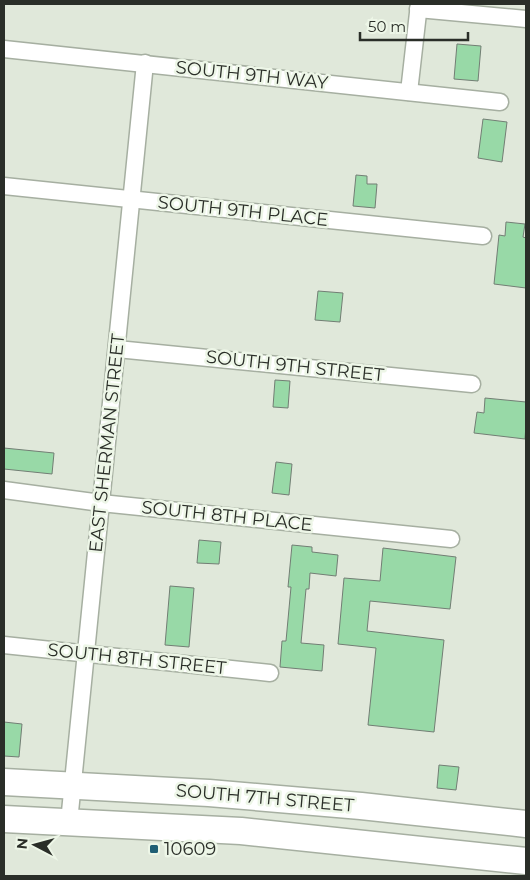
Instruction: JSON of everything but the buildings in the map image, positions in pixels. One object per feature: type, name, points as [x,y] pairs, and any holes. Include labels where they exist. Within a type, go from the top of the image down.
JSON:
[{"type":"main road","name":"SOUTH 7TH STREET","points":[[4,782],[209,793],[361,806],[526,824]]},
{"type":"main road","points":[[357,843],[361,806]]},
{"type":"main road","name":"SOUTH 7TH STREET","points":[[4,819],[241,832],[526,861]]},
{"type":"street","points":[[409,92],[418,6],[526,19]]},
{"type":"street","name":"SOUTH 9TH WAY","points":[[4,49],[500,102]]},
{"type":"street","name":"EAST SHERMAN STREET","points":[[69,822],[146,63]]},
{"type":"street","name":"SOUTH 9TH PLACE","points":[[4,186],[483,236]]},
{"type":"street","name":"SOUTH 9TH STREET","points":[[117,349],[472,384]]},
{"type":"street","name":"SOUTH 8TH PLACE","points":[[4,490],[101,503],[451,539]]},
{"type":"street","name":"SOUTH 8TH STREET","points":[[4,645],[270,673]]},
{"type":"place","name":"10609","points":[[154,849]]}]
